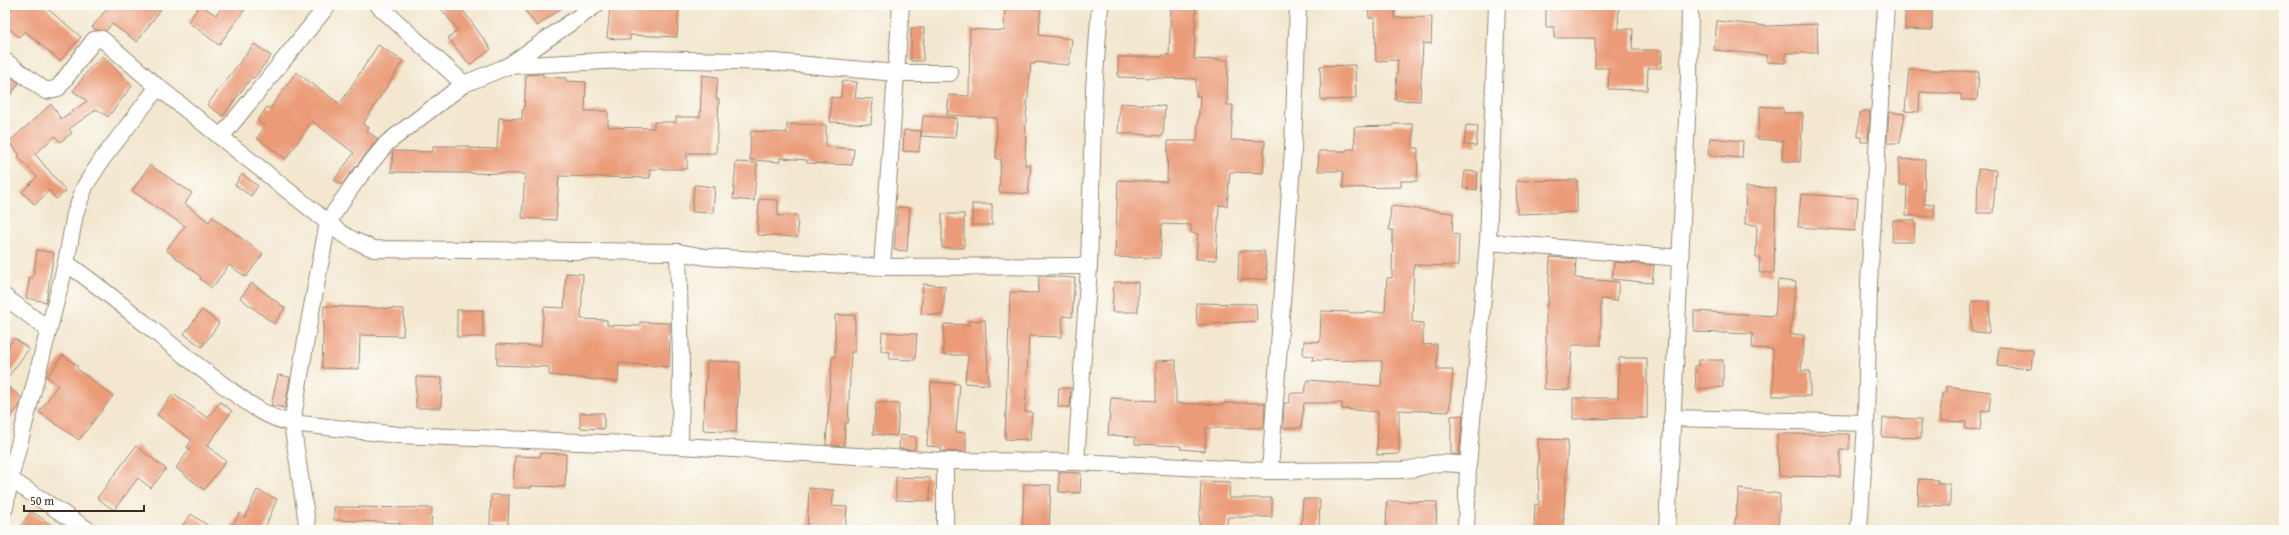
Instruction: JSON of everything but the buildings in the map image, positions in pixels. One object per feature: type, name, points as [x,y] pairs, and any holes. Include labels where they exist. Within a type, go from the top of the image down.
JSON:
[{"type":"street","points":[[221,137],[328,5]]},
{"type":"street","points":[[378,5],[464,84]]},
{"type":"street","points":[[308,530],[292,423],[328,222],[358,178],[387,143],[464,84],[508,66],[596,5]]},
{"type":"street","points":[[882,267],[901,5]]},
{"type":"street","points":[[1076,462],[1088,266],[1094,89],[1100,5]]},
{"type":"street","points":[[1270,471],[1294,135],[1298,5]]},
{"type":"street","points":[[1466,530],[1468,465],[1488,242],[1497,5]]},
{"type":"street","points":[[1667,530],[1689,77],[1690,5]]},
{"type":"street","points":[[1859,530],[1866,423],[1869,283],[1886,5]]},
{"type":"street","points":[[5,61],[46,92],[58,88],[94,40],[102,38],[158,87],[328,222],[352,240],[374,249],[678,252],[705,257],[882,267],[1088,266]]},
{"type":"street","points":[[508,66],[643,59],[775,62],[896,73],[950,73]]},
{"type":"street","points":[[5,508],[9,472],[66,263],[75,214],[85,186],[103,158],[158,87]]},
{"type":"street","points":[[1488,242],[1681,258]]},
{"type":"street","points":[[678,252],[681,361],[680,446]]},
{"type":"street","points":[[66,263],[192,363],[245,401],[277,421],[398,435],[680,446],[945,461],[1076,462],[1270,471],[1403,470],[1418,469],[1433,464],[1450,463],[1468,465]]},
{"type":"street","points":[[5,297],[48,329]]},
{"type":"street","points":[[1672,418],[1866,423]]},
{"type":"street","points":[[945,461],[945,530]]},
{"type":"street","points":[[9,472],[88,530]]}]
